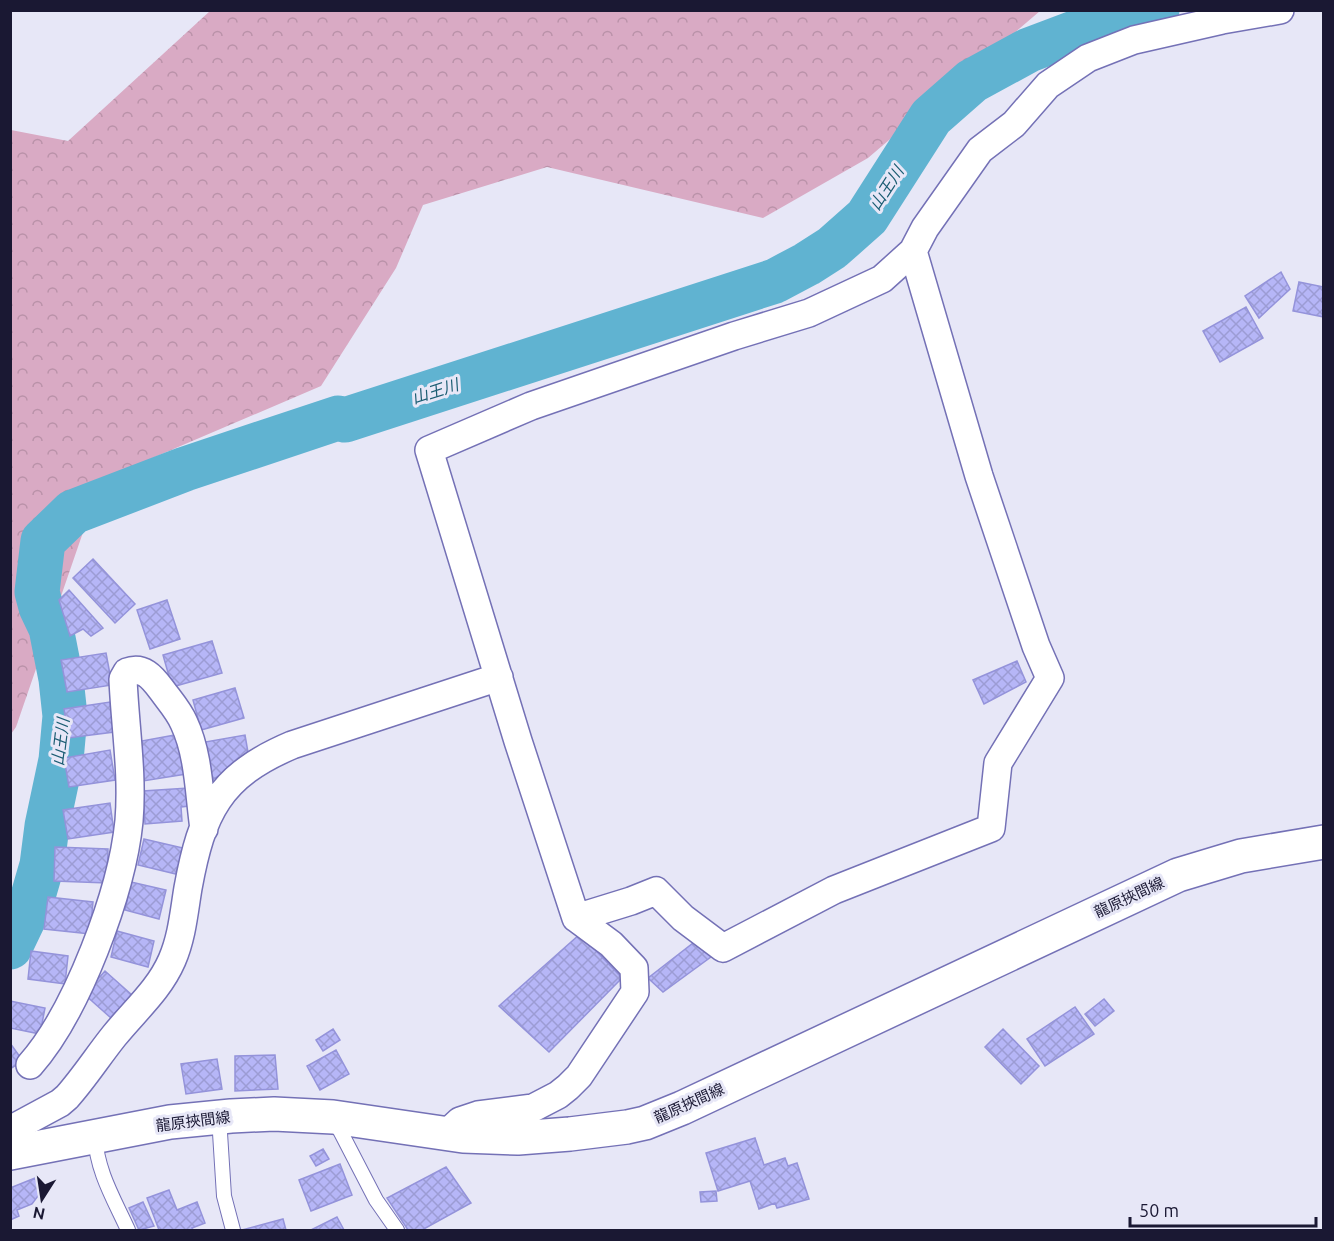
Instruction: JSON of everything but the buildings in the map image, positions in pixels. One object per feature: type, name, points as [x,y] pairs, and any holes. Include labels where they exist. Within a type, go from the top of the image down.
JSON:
[{"type":"main road","name":"龍原挾間線","points":[[10,1153],[170,1122],[274,1114],[333,1117],[480,1138],[518,1138],[608,1130],[645,1123],[682,1108],[1178,875],[1253,853],[1323,842]]},
{"type":"street","points":[[446,1134],[460,1121],[478,1114],[533,1108],[558,1095],[579,1076],[635,992],[634,968],[611,944],[576,918],[429,450],[531,406],[809,312],[882,279],[913,252],[925,228],[980,150],[1014,124],[1048,85],[1088,58],[1134,40],[1222,20],[1280,10]]},
{"type":"street","points":[[576,918],[632,901],[656,891],[682,918],[723,948],[834,890],[991,828],[998,763],[1050,678],[1036,646],[979,476],[913,252]]},
{"type":"street","points":[[30,1065],[51,1038],[81,981],[103,924],[124,853],[129,819],[129,798],[123,679],[127,672],[133,669],[152,677],[184,722],[194,757],[204,829]]},
{"type":"street","points":[[10,1130],[67,1097],[118,1032],[154,992],[172,961],[179,940],[192,867],[204,829],[217,800],[227,786],[250,766],[276,752],[316,736],[499,677]]},
{"type":"lane","points":[[219,1117],[224,1196],[233,1230]]},
{"type":"lane","points":[[333,1117],[376,1200],[397,1230]]},
{"type":"lane","points":[[95,1136],[100,1169],[129,1230]]},
{"type":"green space","points":[[210,11],[1040,11],[868,158],[763,218],[547,167],[423,205],[396,268],[321,386],[101,480],[16,727],[11,734],[11,130],[68,141]]},
{"type":"waterway","name":"山王川","points":[[10,947],[31,903],[42,865],[47,826],[61,760],[65,716],[61,679],[51,628],[37,592],[43,541],[73,512],[185,469],[338,418],[345,420],[775,281],[832,248],[867,217],[931,117],[972,81],[1029,50],[1098,24],[1157,10]]}]
